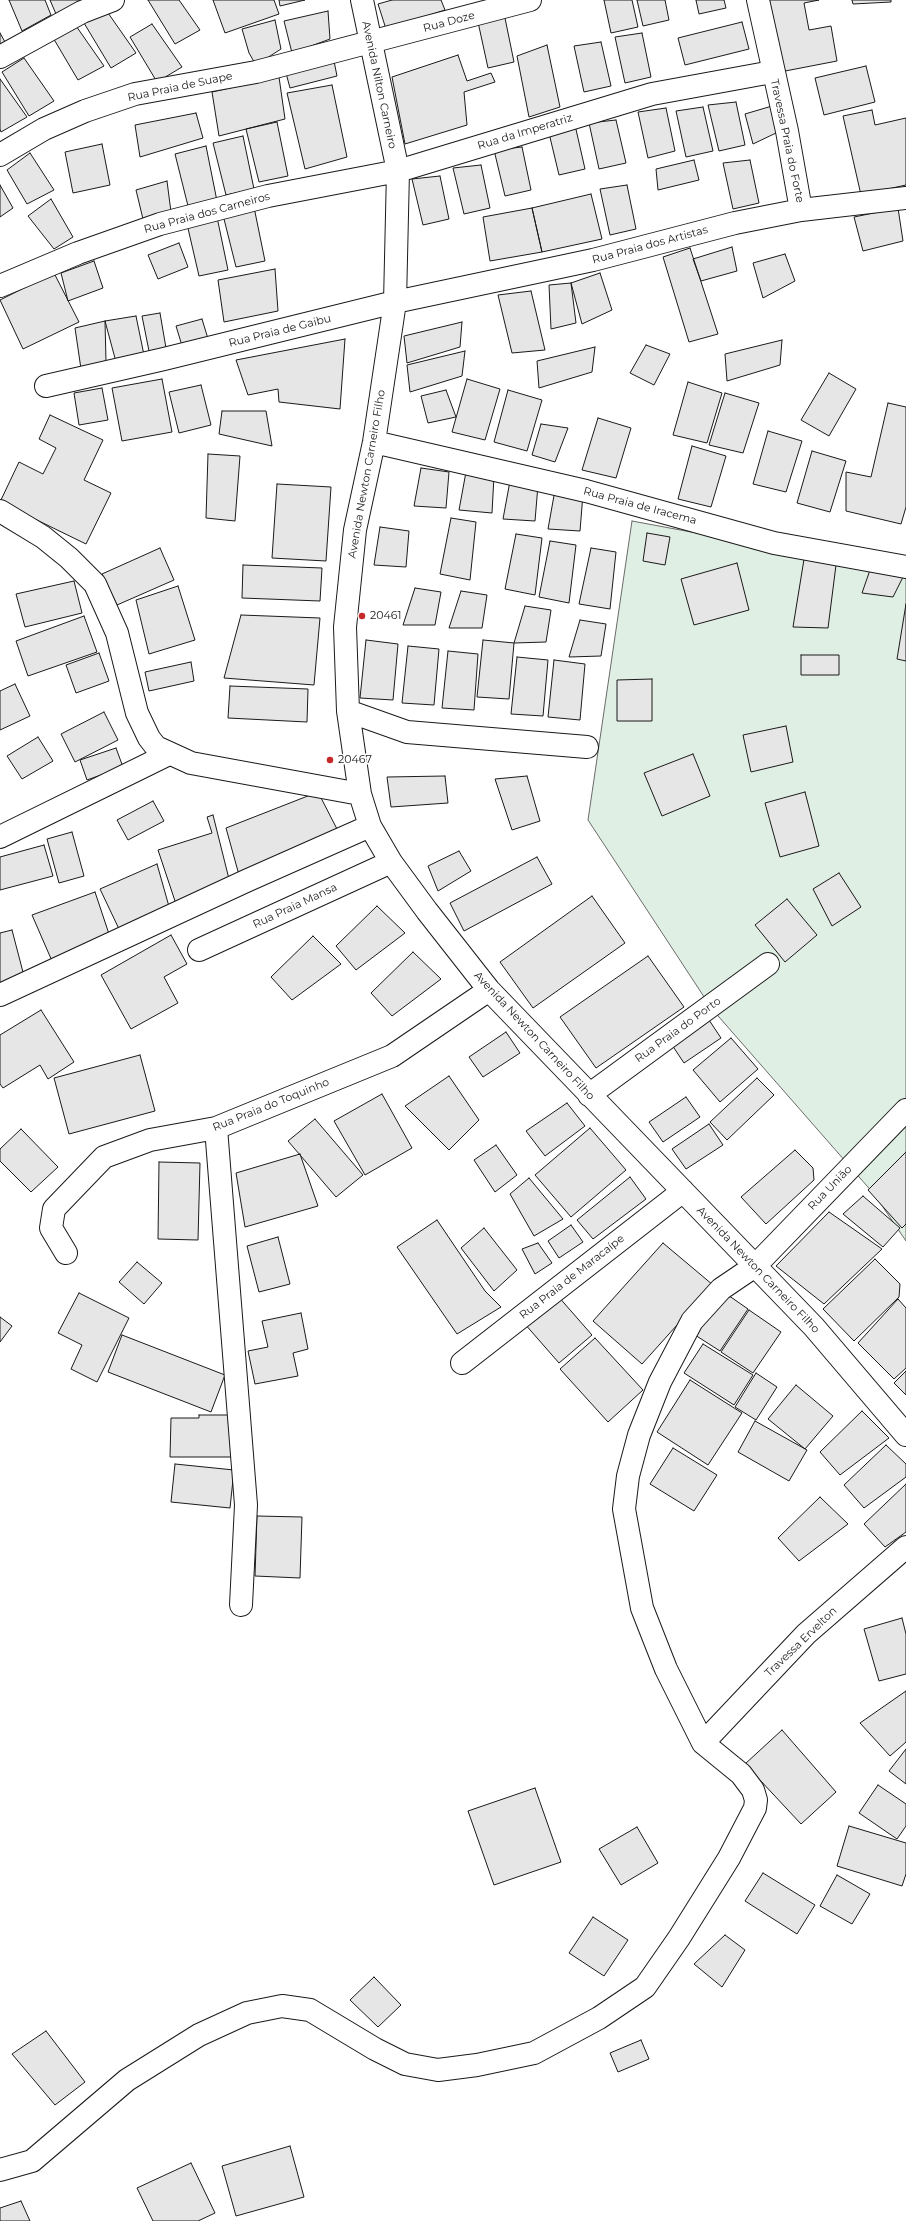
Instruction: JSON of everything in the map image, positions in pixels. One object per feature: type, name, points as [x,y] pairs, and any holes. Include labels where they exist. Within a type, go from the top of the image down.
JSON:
[{"type":"street","points":[[0,57],[82,12],[113,0]]},
{"type":"street","name":"Avenida Nilton Carneiro","points":[[362,0],[369,43],[398,171]]},
{"type":"street","name":"Rua Doze","points":[[369,43],[530,0]]},
{"type":"street","name":"Travessa Praia do Forte","points":[[758,0],[772,72],[787,131],[801,210]]},
{"type":"street","name":"Rua Praia de Suape","points":[[0,155],[44,129],[85,111],[135,94],[256,72],[369,43]]},
{"type":"street","name":"Rua da Imperatriz","points":[[398,171],[652,94],[772,72]]},
{"type":"street","name":"Rua Praia dos Carneiros","points":[[0,286],[78,254],[160,224],[268,196],[398,171]]},
{"type":"street","name":"Avenida Newton Carneiro Filho","points":[[398,171],[395,302],[374,442],[355,530],[345,628],[348,711],[360,794],[370,826],[391,862],[427,912],[489,990],[814,1327],[906,1435]]},
{"type":"street","name":"Rua Praia dos Artistas","points":[[395,302],[593,260],[735,223],[801,210],[906,198]]},
{"type":"street","name":"Rua Praia de Gaibu","points":[[46,386],[164,359],[395,302]]},
{"type":"street","name":"Rua Praia de Iracema","points":[[374,442],[586,491],[774,543],[906,567]]},
{"type":"street","points":[[0,511],[48,542],[69,558],[95,584],[117,634],[137,712],[146,732],[156,746],[169,754],[191,763],[360,794]]},
{"type":"street","points":[[348,711],[407,732],[587,747]]},
{"type":"street","points":[[0,837],[169,754]]},
{"type":"street","points":[[0,995],[246,881],[370,826]]},
{"type":"street","name":"Rua Praia Mansa","points":[[199,950],[391,862]]},
{"type":"street","name":"Rua Praia do Porto","points":[[589,1095],[768,964]]},
{"type":"street","name":"Rua Praia do Toquinho","points":[[66,1252],[51,1228],[54,1209],[104,1156],[150,1140],[216,1128],[392,1056],[489,990]]},
{"type":"street","name":"Rua União","points":[[703,1743],[666,1669],[642,1608],[624,1509],[628,1476],[639,1435],[660,1382],[692,1321],[721,1289],[755,1266],[906,1110]]},
{"type":"street","points":[[216,1128],[246,1505],[241,1605]]},
{"type":"street","name":"Rua Praia de Maracaípe","points":[[462,1363],[682,1191]]},
{"type":"street","name":"Travessa Ervelton","points":[[703,1743],[806,1634],[906,1547]]},
{"type":"street","points":[[0,2170],[32,2161],[127,2080],[199,2035],[247,2013],[282,2006],[310,2010],[375,2049],[405,2064],[438,2070],[477,2065],[534,2052],[598,2018],[645,1987],[679,1938],[729,1858],[755,1808],[756,1800],[753,1790],[741,1774],[703,1743]]},
{"type":"green space","points":[[632,521],[906,572],[906,1241],[874,1194],[712,1009],[588,820]]},
{"type":"building","points":[[9,0],[45,0],[51,15],[22,31]]},
{"type":"building","points":[[50,0],[83,0],[56,14]]},
{"type":"building","points":[[148,0],[179,0],[200,30],[175,44]]},
{"type":"building","points":[[213,0],[274,0],[279,14],[225,33]]},
{"type":"building","points":[[279,0],[305,0],[280,6]]},
{"type":"building","points":[[392,0],[441,0],[445,10],[386,29],[378,4]]},
{"type":"building","points":[[604,0],[632,0],[638,27],[611,33]]},
{"type":"building","points":[[637,0],[665,0],[669,20],[643,26]]},
{"type":"building","points":[[696,0],[724,0],[726,8],[699,14]]},
{"type":"building","points":[[767,0],[819,0],[804,3],[809,30],[831,26],[837,61],[780,72]]},
{"type":"building","points":[[852,0],[891,0],[891,2],[853,4]]},
{"type":"building","points":[[106,10],[136,53],[111,68],[84,23]]},
{"type":"building","points":[[328,11],[330,39],[292,53],[284,21]]},
{"type":"building","points":[[505,18],[514,62],[488,68],[478,22]]},
{"type":"building","points":[[275,20],[281,49],[256,65],[249,53],[242,29]]},
{"type":"building","points":[[742,22],[749,49],[685,65],[678,38]]},
{"type":"building","points":[[74,23],[104,66],[78,80],[52,36]]},
{"type":"building","points":[[152,24],[182,67],[157,82],[130,37]]},
{"type":"building","points":[[0,33],[5,42],[0,45]]},
{"type":"building","points":[[642,33],[651,77],[625,83],[615,37]]},
{"type":"building","points":[[601,42],[611,86],[584,92],[574,46]]},
{"type":"building","points":[[547,45],[560,107],[529,117],[517,56]]},
{"type":"building","points":[[458,55],[467,81],[491,73],[495,82],[464,92],[467,125],[405,144],[392,77]]},
{"type":"building","points":[[24,58],[54,101],[29,116],[2,72]]},
{"type":"building","points":[[334,61],[337,76],[290,88],[286,73]]},
{"type":"building","points":[[866,66],[875,102],[824,115],[815,78]]},
{"type":"building","points":[[279,77],[285,119],[219,136],[212,92]]},
{"type":"building","points":[[0,79],[27,117],[1,132],[0,129]]},
{"type":"building","points":[[332,85],[347,157],[305,169],[287,93]]},
{"type":"building","points":[[736,102],[745,145],[719,151],[708,105]]},
{"type":"building","points":[[772,106],[776,133],[753,144],[745,114]]},
{"type":"building","points":[[703,107],[713,151],[686,157],[676,111]]},
{"type":"building","points":[[666,108],[675,151],[648,158],[638,112]]},
{"type":"building","points":[[872,110],[875,125],[906,118],[906,185],[861,195],[843,116]]},
{"type":"building","points":[[196,113],[203,138],[140,157],[135,125]]},
{"type":"building","points":[[616,120],[626,163],[599,169],[589,123]]},
{"type":"building","points":[[277,122],[288,176],[259,182],[246,129]]},
{"type":"building","points":[[575,125],[585,169],[559,175],[548,129]]},
{"type":"building","points":[[243,136],[254,189],[226,195],[213,143]]},
{"type":"building","points":[[102,144],[110,185],[73,193],[65,152]]},
{"type":"building","points":[[206,146],[217,201],[188,206],[175,154]]},
{"type":"building","points":[[522,147],[531,190],[505,196],[494,150]]},
{"type":"building","points":[[30,153],[54,190],[27,204],[7,170]]},
{"type":"building","points":[[694,160],[699,180],[658,190],[656,169]]},
{"type":"building","points":[[750,160],[759,203],[733,209],[723,163]]},
{"type":"building","points":[[481,165],[490,208],[464,214],[453,168]]},
{"type":"building","points":[[440,176],[449,219],[423,225],[412,179]]},
{"type":"building","points":[[167,181],[171,212],[143,219],[136,190]]},
{"type":"building","points":[[0,185],[13,208],[0,217]]},
{"type":"building","points":[[627,185],[636,229],[610,235],[600,189]]},
{"type":"building","points":[[591,194],[602,239],[542,252],[532,208]]},
{"type":"building","points":[[51,199],[73,237],[54,249],[28,216]]},
{"type":"building","points":[[254,207],[265,261],[236,267],[223,215]]},
{"type":"building","points":[[532,208],[542,252],[490,261],[483,217]]},
{"type":"building","points":[[898,208],[903,241],[863,251],[854,217]]},
{"type":"building","points":[[217,217],[228,270],[199,276],[187,224]]},
{"type":"building","points":[[179,243],[188,267],[158,279],[148,255]]},
{"type":"building","points":[[732,247],[737,271],[701,281],[693,259]]},
{"type":"building","points":[[690,248],[718,334],[689,342],[663,257]]},
{"type":"building","points":[[785,254],[795,281],[763,298],[753,263]]},
{"type":"building","points":[[94,261],[103,288],[68,301],[61,273]]},
{"type":"building","points":[[275,269],[278,311],[224,322],[218,280]]},
{"type":"building","points":[[54,273],[79,322],[23,349],[0,300]]},
{"type":"building","points":[[600,273],[612,310],[582,324],[571,283]]},
{"type":"building","points":[[571,283],[576,323],[551,329],[549,285]]},
{"type":"building","points":[[531,291],[545,350],[512,353],[498,295]]},
{"type":"building","points":[[160,313],[166,348],[149,351],[142,316]]},
{"type":"building","points":[[136,316],[144,355],[116,362],[105,321]]},
{"type":"building","points":[[202,319],[209,342],[183,349],[176,326]]},
{"type":"building","points":[[105,321],[106,361],[81,369],[75,328]]},
{"type":"building","points":[[462,322],[460,347],[407,363],[404,336]]},
{"type":"building","points":[[345,339],[340,409],[279,402],[278,389],[248,395],[236,360]]},
{"type":"building","points":[[782,340],[780,365],[727,381],[725,354]]},
{"type":"building","points":[[646,345],[670,354],[654,385],[630,373]]},
{"type":"building","points":[[595,347],[592,372],[539,388],[537,361]]},
{"type":"building","points":[[465,351],[462,376],[410,392],[407,365]]},
{"type":"building","points":[[829,373],[856,389],[829,436],[801,420]]},
{"type":"building","points":[[162,379],[172,432],[122,441],[112,388]]},
{"type":"building","points":[[467,379],[500,389],[485,440],[452,432]]},
{"type":"building","points":[[688,382],[722,393],[707,443],[673,435]]},
{"type":"building","points":[[201,385],[211,425],[179,433],[169,392]]},
{"type":"building","points":[[102,388],[108,420],[79,425],[74,393]]},
{"type":"building","points":[[446,390],[456,417],[428,423],[421,396]]},
{"type":"building","points":[[508,390],[542,400],[527,451],[494,442]]},
{"type":"building","points":[[725,393],[759,403],[743,453],[709,445]]},
{"type":"building","points":[[888,403],[906,407],[906,507],[901,524],[846,511],[846,472],[871,477]]},
{"type":"building","points":[[222,411],[266,411],[272,446],[219,434]]},
{"type":"building","points":[[50,415],[103,440],[84,480],[111,493],[86,544],[0,502],[19,462],[43,474],[56,448],[39,439]]},
{"type":"building","points":[[598,418],[631,428],[616,478],[582,470]]},
{"type":"building","points":[[541,424],[568,428],[555,462],[532,455]]},
{"type":"building","points":[[768,431],[802,441],[786,492],[753,484]]},
{"type":"building","points":[[692,446],[726,456],[711,507],[678,499]]},
{"type":"building","points":[[812,451],[846,461],[830,512],[797,503]]},
{"type":"building","points":[[208,454],[240,456],[235,521],[206,518]]},
{"type":"building","points":[[421,468],[449,472],[446,508],[414,506]]},
{"type":"building","points":[[466,472],[494,476],[492,513],[459,510]]},
{"type":"building","points":[[510,481],[538,485],[535,521],[503,519]]},
{"type":"building","points":[[277,484],[331,487],[326,561],[272,558]]},
{"type":"building","points":[[555,490],[583,494],[580,531],[548,529]]},
{"type":"building","points":[[451,518],[476,522],[470,580],[440,574]]},
{"type":"building","points":[[380,527],[409,531],[406,567],[374,565]]},
{"type":"building","points":[[647,533],[670,537],[665,565],[643,561]]},
{"type":"building","points":[[516,534],[542,538],[535,595],[505,589]]},
{"type":"building","points":[[550,541],[576,545],[569,603],[539,597]]},
{"type":"building","points":[[160,548],[174,580],[117,605],[102,574]]},
{"type":"building","points":[[591,548],[616,552],[610,609],[579,604]]},
{"type":"building","points":[[805,553],[836,565],[828,628],[793,627]]},
{"type":"building","points":[[737,563],[749,610],[694,625],[681,579]]},
{"type":"building","points":[[243,565],[322,568],[320,601],[242,598]]},
{"type":"building","points":[[870,570],[903,577],[893,597],[862,593]]},
{"type":"building","points":[[74,581],[82,613],[25,627],[16,594]]},
{"type":"building","points":[[178,586],[195,640],[149,654],[136,600]]},
{"type":"building","points":[[415,588],[441,592],[435,625],[403,625]]},
{"type":"building","points":[[461,591],[487,595],[482,628],[449,628]]},
{"type":"building","points":[[906,604],[906,661],[897,659]]},
{"type":"building","points":[[525,606],[551,610],[546,642],[514,643]]},
{"type":"building","points":[[241,615],[320,618],[314,685],[224,678]]},
{"type":"building","points":[[84,616],[97,652],[28,676],[16,641]]},
{"type":"building","points":[[580,620],[606,624],[601,656],[569,657]]},
{"type":"building","points":[[366,640],[398,644],[393,700],[360,698]]},
{"type":"building","points":[[483,640],[514,643],[509,699],[477,697]]},
{"type":"building","points":[[408,646],[439,649],[434,705],[402,703]]},
{"type":"building","points":[[448,651],[478,654],[474,710],[442,708]]},
{"type":"building","points":[[99,653],[109,681],[76,693],[66,665]]},
{"type":"building","points":[[801,655],[839,655],[839,675],[801,675]]},
{"type":"building","points":[[517,657],[548,660],[543,716],[511,714]]},
{"type":"building","points":[[554,660],[585,664],[580,720],[548,717]]},
{"type":"building","points":[[191,662],[194,681],[149,691],[145,672]]},
{"type":"building","points":[[652,679],[652,721],[617,721],[617,680]]},
{"type":"building","points":[[15,684],[30,716],[0,730],[0,691]]},
{"type":"building","points":[[230,686],[308,689],[307,722],[228,718]]},
{"type":"building","points":[[104,712],[118,740],[75,762],[61,734]]},
{"type":"building","points":[[786,726],[793,762],[751,772],[743,735]]},
{"type":"building","points":[[38,737],[53,761],[22,779],[7,756]]},
{"type":"building","points":[[116,748],[123,767],[87,780],[80,760]]},
{"type":"building","points":[[693,754],[710,796],[662,816],[644,773]]},
{"type":"building","points":[[445,776],[448,803],[391,807],[387,777]]},
{"type":"building","points":[[527,776],[540,821],[512,830],[495,779]]},
{"type":"building","points":[[318,792],[337,829],[239,875],[226,828]]},
{"type":"building","points":[[805,792],[819,846],[780,857],[765,803]]},
{"type":"building","points":[[153,801],[164,821],[128,840],[117,820]]},
{"type":"building","points":[[213,815],[229,879],[176,904],[158,850],[212,833],[207,817]]},
{"type":"building","points":[[72,832],[84,876],[59,883],[47,839]]},
{"type":"building","points":[[44,845],[53,876],[0,890],[0,857]]},
{"type":"building","points":[[459,851],[471,871],[438,891],[428,866]]},
{"type":"building","points":[[537,857],[552,884],[464,931],[450,903]]},
{"type":"building","points":[[157,864],[170,910],[119,929],[100,889]]},
{"type":"building","points":[[839,873],[861,907],[832,926],[813,889]]},
{"type":"building","points":[[95,892],[110,937],[52,961],[32,915]]},
{"type":"building","points":[[592,896],[625,943],[533,1008],[500,962]]},
{"type":"building","points":[[787,899],[817,935],[785,962],[755,925]]},
{"type":"building","points":[[377,906],[405,933],[356,970],[336,946]]},
{"type":"building","points":[[12,930],[24,976],[0,983],[0,933]]},
{"type":"building","points":[[171,935],[187,964],[164,977],[178,1003],[131,1029],[101,975]]},
{"type":"building","points":[[313,936],[341,964],[292,1000],[271,977]]},
{"type":"building","points":[[413,952],[441,979],[392,1016],[371,993]]},
{"type":"building","points":[[648,956],[684,1007],[596,1068],[560,1017]]},
{"type":"building","points":[[41,1010],[74,1062],[48,1079],[40,1065],[3,1088],[0,1084],[0,1035]]},
{"type":"building","points":[[707,1017],[721,1038],[684,1063],[670,1042]]},
{"type":"building","points":[[506,1032],[520,1053],[483,1077],[469,1057]]},
{"type":"building","points":[[731,1038],[758,1069],[720,1102],[693,1070]]},
{"type":"building","points":[[140,1055],[155,1111],[69,1134],[54,1078]]},
{"type":"building","points":[[449,1076],[479,1120],[449,1150],[405,1106]]},
{"type":"building","points":[[757,1078],[774,1095],[727,1140],[710,1122]]},
{"type":"building","points":[[382,1094],[412,1148],[365,1175],[334,1121]]},
{"type":"building","points":[[686,1097],[700,1117],[663,1142],[649,1122]]},
{"type":"building","points":[[567,1103],[585,1126],[545,1156],[526,1131]]},
{"type":"building","points":[[315,1119],[363,1175],[336,1197],[288,1141]]},
{"type":"building","points":[[709,1124],[723,1145],[686,1169],[672,1149]]},
{"type":"building","points":[[590,1128],[626,1170],[571,1217],[535,1175]]},
{"type":"building","points":[[21,1129],[58,1167],[31,1192],[0,1161],[0,1149]]},
{"type":"building","points":[[496,1145],[517,1175],[495,1192],[474,1160]]},
{"type":"building","points":[[795,1150],[813,1168],[814,1180],[766,1224],[741,1197]]},
{"type":"building","points":[[906,1152],[906,1224],[902,1228],[868,1190]]},
{"type":"building","points":[[300,1154],[318,1206],[245,1227],[236,1173]]},
{"type":"building","points":[[159,1162],[200,1163],[198,1240],[158,1239]]},
{"type":"building","points":[[630,1177],[646,1199],[593,1239],[577,1220]]},
{"type":"building","points":[[529,1178],[563,1219],[534,1236],[510,1194]]},
{"type":"building","points":[[863,1196],[900,1228],[883,1247],[843,1214]]},
{"type":"building","points":[[829,1212],[882,1249],[824,1304],[776,1266]]},
{"type":"building","points":[[437,1220],[485,1291],[501,1307],[457,1334],[397,1247]]},
{"type":"building","points":[[571,1225],[583,1242],[559,1258],[548,1241]]},
{"type":"building","points":[[484,1228],[517,1270],[494,1291],[461,1248]]},
{"type":"building","points":[[278,1237],[290,1284],[259,1292],[247,1246]]},
{"type":"building","points":[[538,1243],[552,1263],[535,1274],[522,1249]]},
{"type":"building","points":[[663,1243],[713,1285],[642,1364],[593,1321]]},
{"type":"building","points":[[875,1259],[900,1284],[899,1297],[854,1341],[823,1309]]},
{"type":"building","points":[[137,1262],[162,1283],[144,1304],[119,1282]]},
{"type":"building","points":[[79,1293],[129,1318],[97,1382],[71,1369],[82,1345],[58,1333]]},
{"type":"building","points":[[725,1293],[748,1309],[720,1351],[695,1335]]},
{"type":"building","points":[[557,1295],[592,1335],[559,1363],[524,1323]]},
{"type":"building","points":[[898,1299],[906,1308],[906,1368],[894,1379],[858,1343]]},
{"type":"building","points":[[749,1310],[781,1332],[753,1373],[721,1352]]},
{"type":"building","points":[[301,1313],[308,1349],[293,1353],[298,1376],[255,1384],[248,1351],[268,1347],[262,1321]]},
{"type":"building","points":[[0,1317],[12,1326],[0,1342]]},
{"type":"building","points":[[122,1335],[225,1375],[211,1412],[108,1372]]},
{"type":"building","points":[[595,1338],[643,1390],[608,1422],[560,1369]]},
{"type":"building","points":[[703,1344],[753,1375],[734,1405],[684,1373]]},
{"type":"building","points":[[906,1371],[906,1395],[894,1383]]},
{"type":"building","points":[[756,1373],[777,1387],[756,1420],[735,1407]]},
{"type":"building","points":[[690,1380],[742,1413],[708,1465],[657,1432]]},
{"type":"building","points":[[796,1385],[833,1416],[805,1449],[768,1419]]},
{"type":"building","points":[[862,1411],[889,1438],[840,1475],[820,1452]]},
{"type":"building","points":[[199,1415],[233,1415],[232,1457],[170,1457],[171,1418],[199,1418]]},
{"type":"building","points":[[755,1421],[807,1450],[789,1481],[738,1452]]},
{"type":"building","points":[[886,1445],[906,1464],[906,1477],[864,1508],[844,1485]]},
{"type":"building","points":[[673,1448],[717,1475],[694,1511],[650,1484]]},
{"type":"building","points":[[175,1464],[234,1470],[230,1508],[171,1502]]},
{"type":"building","points":[[906,1484],[906,1532],[885,1547],[864,1524]]},
{"type":"building","points":[[820,1497],[848,1524],[799,1561],[778,1538]]},
{"type":"building","points":[[257,1516],[302,1517],[300,1578],[255,1576]]},
{"type":"building","points":[[902,1618],[906,1634],[906,1674],[879,1681],[864,1629]]},
{"type":"building","points":[[906,1691],[906,1742],[890,1756],[860,1723]]},
{"type":"building","points":[[782,1730],[836,1792],[801,1824],[745,1764]]},
{"type":"building","points":[[906,1749],[906,1784],[889,1771]]},
{"type":"building","points":[[878,1785],[906,1804],[906,1826],[897,1839],[859,1813]]},
{"type":"building","points":[[535,1788],[561,1862],[494,1885],[468,1811]]},
{"type":"building","points":[[849,1826],[906,1843],[906,1874],[902,1886],[837,1866]]},
{"type":"building","points":[[637,1827],[658,1863],[621,1885],[599,1849]]},
{"type":"building","points":[[763,1873],[815,1905],[797,1934],[745,1901]]},
{"type":"building","points":[[837,1875],[870,1894],[852,1924],[820,1906]]},
{"type":"building","points":[[593,1917],[628,1940],[604,1976],[569,1953]]},
{"type":"building","points":[[725,1935],[745,1950],[722,1987],[694,1964]]},
{"type":"building","points":[[374,1977],[401,2005],[378,2027],[350,2000]]},
{"type":"building","points":[[46,2031],[85,2082],[55,2105],[12,2054]]},
{"type":"building","points":[[641,2040],[649,2059],[618,2072],[610,2053]]},
{"type":"building","points":[[290,2146],[304,2197],[236,2216],[222,2166]]},
{"type":"building","points":[[191,2163],[215,2213],[198,2221],[153,2221],[137,2188]]},
{"type":"building","points":[[21,2201],[30,2221],[0,2221],[0,2208]]},
{"type":"place","name":"20461","points":[[362,616]]},
{"type":"place","name":"20467","points":[[330,760]]}]
